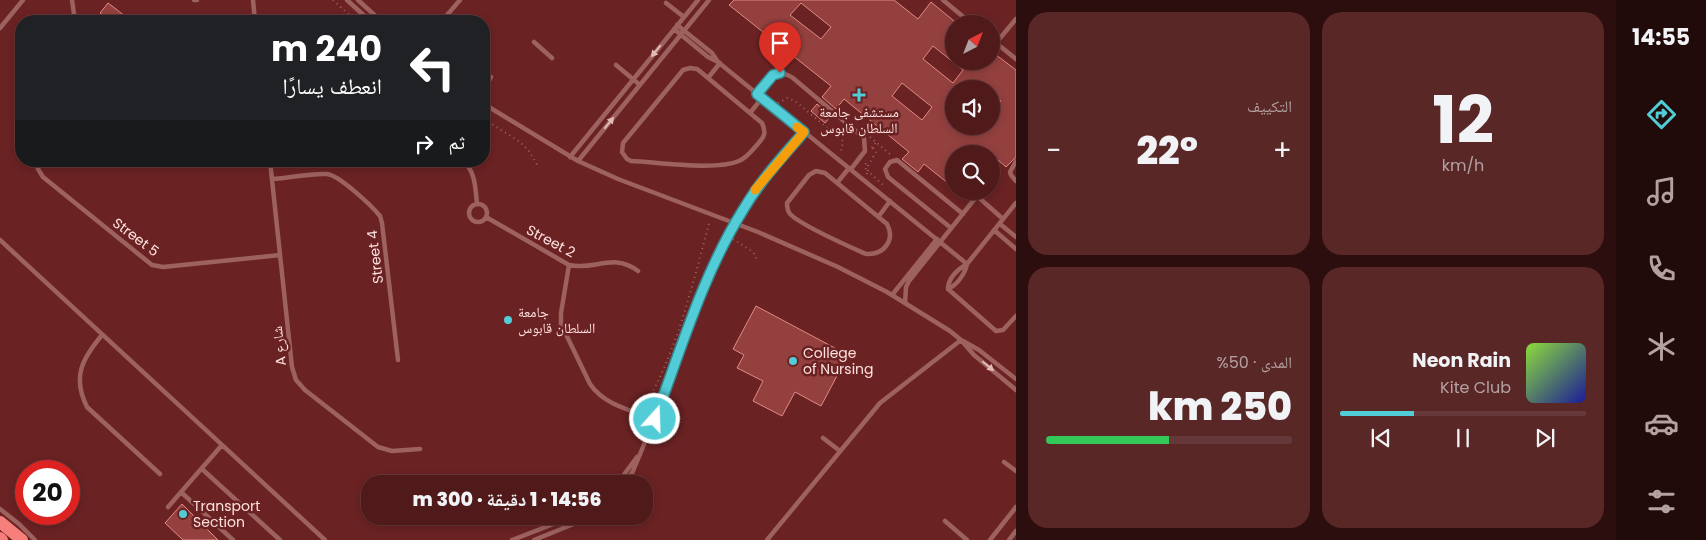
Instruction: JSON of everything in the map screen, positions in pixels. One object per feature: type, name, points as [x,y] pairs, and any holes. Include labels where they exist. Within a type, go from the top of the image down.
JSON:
[{"type":"main road","points":[[0,522],[22,540]]},
{"type":"lane","points":[[0,28],[23,0]]},
{"type":"lane","points":[[72,0],[74,15]]},
{"type":"lane","points":[[253,0],[254,15]]},
{"type":"lane","points":[[347,0],[363,15]]},
{"type":"lane","points":[[358,0],[374,15]]},
{"type":"lane","points":[[447,15],[460,0]]},
{"type":"lane","points":[[570,156],[698,0]]},
{"type":"lane","points":[[578,160],[709,0]]},
{"type":"lane","points":[[943,0],[961,15]]},
{"type":"lane","points":[[666,3],[684,17]]},
{"type":"lane","points":[[1000,38],[1016,19]]},
{"type":"lane","points":[[678,25],[712,53],[719,63]]},
{"type":"lane","points":[[674,29],[708,57],[719,63],[967,264]]},
{"type":"lane","points":[[534,42],[552,58]]},
{"type":"lane","points":[[1000,46],[1016,59]]},
{"type":"lane","points":[[708,78],[719,63]]},
{"type":"lane","points":[[616,64],[640,85]]},
{"type":"lane","points":[[696,69],[708,78],[762,122],[765,135],[752,152],[732,164],[702,166],[631,161],[627,159],[622,152],[623,143],[683,70],[696,69]]},
{"type":"lane","points":[[757,94],[773,75],[787,74],[864,138],[865,151],[837,183]]},
{"type":"lane","points":[[750,113],[762,98]]},
{"type":"lane","points":[[490,108],[570,156],[618,179],[758,232],[892,295],[938,322],[979,350],[1016,379]]},
{"type":"lane","points":[[631,475],[655,419],[707,280],[725,241],[764,178],[804,132]]},
{"type":"lane","points":[[951,228],[888,178],[885,170],[890,162],[896,160],[963,214]]},
{"type":"lane","points":[[1016,161],[1010,172],[1016,181]]},
{"type":"lane","name":"Street 5","points":[[37,167],[42,177],[152,265],[163,267],[280,255]]},
{"type":"lane","name":"A شارع","points":[[271,167],[292,367],[296,380],[378,446],[392,451],[420,449]]},
{"type":"lane","points":[[468,167],[473,176],[477,203]]},
{"type":"lane","points":[[820,171],[837,183],[888,224],[891,231],[890,241],[881,251],[874,255],[866,254],[805,224],[788,211],[787,207],[790,199],[812,172],[820,171]]},
{"type":"lane","name":"Street 4","points":[[272,179],[322,174],[332,175],[380,216],[398,360]]},
{"type":"lane","points":[[892,295],[974,200]]},
{"type":"lane","points":[[985,200],[1004,219]]},
{"type":"lane","points":[[879,216],[890,202]]},
{"type":"lane","points":[[477,203],[486,208],[486,217],[481,222],[477,222],[469,216],[471,206],[477,203]]},
{"type":"lane","points":[[1016,203],[967,264],[964,274],[952,287],[948,288],[996,331],[1003,330],[1016,316]]},
{"type":"lane","name":"Street 2","points":[[486,217],[569,265],[580,267],[617,262],[625,263],[638,271]]},
{"type":"lane","points":[[1000,224],[1016,237]]},
{"type":"lane","points":[[994,230],[1016,249]]},
{"type":"lane","points":[[0,240],[325,540]]},
{"type":"lane","points":[[905,302],[906,287],[909,281],[938,241]]},
{"type":"lane","points":[[569,265],[561,314],[563,329],[596,393],[604,400],[655,419]]},
{"type":"lane","points":[[102,335],[86,354],[82,363],[80,373],[81,396],[87,407],[160,474]]},
{"type":"lane","points":[[962,340],[974,355],[1016,390]]},
{"type":"lane","points":[[767,540],[887,396],[962,340]]},
{"type":"lane","points":[[823,438],[840,451]]},
{"type":"lane","points":[[168,507],[222,445]]},
{"type":"lane","points":[[624,475],[643,448]]},
{"type":"lane","points":[[1004,462],[1016,472]]},
{"type":"lane","points":[[202,468],[280,540]]},
{"type":"lane","points":[[181,492],[233,540]]},
{"type":"lane","points":[[990,540],[1016,507]]},
{"type":"lane","points":[[0,509],[35,540]]},
{"type":"lane","points":[[946,521],[967,540]]},
{"type":"lane","points":[[512,540],[551,525]]},
{"type":"lane","points":[[534,540],[571,525]]},
{"type":"lane","points":[[1009,540],[1016,532]]},
{"type":"path","points":[[333,0],[349,15]]},
{"type":"path","points":[[774,108],[780,101],[787,98],[795,101],[809,112],[843,142],[841,152],[837,158]]},
{"type":"path","points":[[490,123],[520,142],[529,151],[538,168]]},
{"type":"path","points":[[864,138],[867,134],[896,160]]},
{"type":"path","points":[[870,153],[876,142]]},
{"type":"path","points":[[873,148],[876,152],[868,166],[868,171],[883,185],[888,178]]},
{"type":"path","points":[[867,160],[865,170],[874,181],[870,185]]},
{"type":"path","points":[[640,414],[659,381],[689,302],[711,215]]},
{"type":"path","points":[[735,240],[753,252],[758,262]]},
{"type":"building","name":"مستشفى جامعة السلطان قابوس","points":[[734,0],[894,0],[918,19],[931,2],[947,15],[945,15],[945,56],[933,46],[923,59],[949,80],[945,80],[945,135],[1000,135],[1000,80],[955,80],[963,70],[1000,70],[1000,58],[1016,70],[1016,157],[1006,167],[1000,162],[1000,145],[945,145],[945,181],[924,164],[918,172],[902,159],[909,152],[844,99],[836,109],[822,97],[831,86],[729,5]],"holes":[[[801,3],[831,27],[821,39],[790,15]],[[902,83],[932,107],[922,120],[892,96]]]},
{"type":"building","points":[[108,3],[123,15],[102,15],[100,13]]},
{"type":"building","points":[[817,104],[831,116],[825,123],[811,111]]},
{"type":"building","name":"College of Nursing","points":[[756,306],[848,355],[821,406],[795,392],[782,416],[753,401],[763,381],[737,368],[744,355],[733,349]]},
{"type":"building","name":"Transport Section","points":[[182,504],[218,540],[183,540],[165,523]]},
{"type":"slow traffic","points":[[755,190],[804,132],[797,127]]},
{"type":"place","name":"مستشفى جامعة السلطان قابوس","points":[[859,95]]},
{"type":"place","name":"جامعة السلطان قابوس","points":[[508,320]]},
{"type":"place","name":"College of Nursing","points":[[793,361]]},
{"type":"place","name":"Transport Section","points":[[183,514]]},
{"type":"route","points":[[655,419],[707,280],[725,241],[753,193],[804,132],[757,94],[773,75],[780,73]]}]
